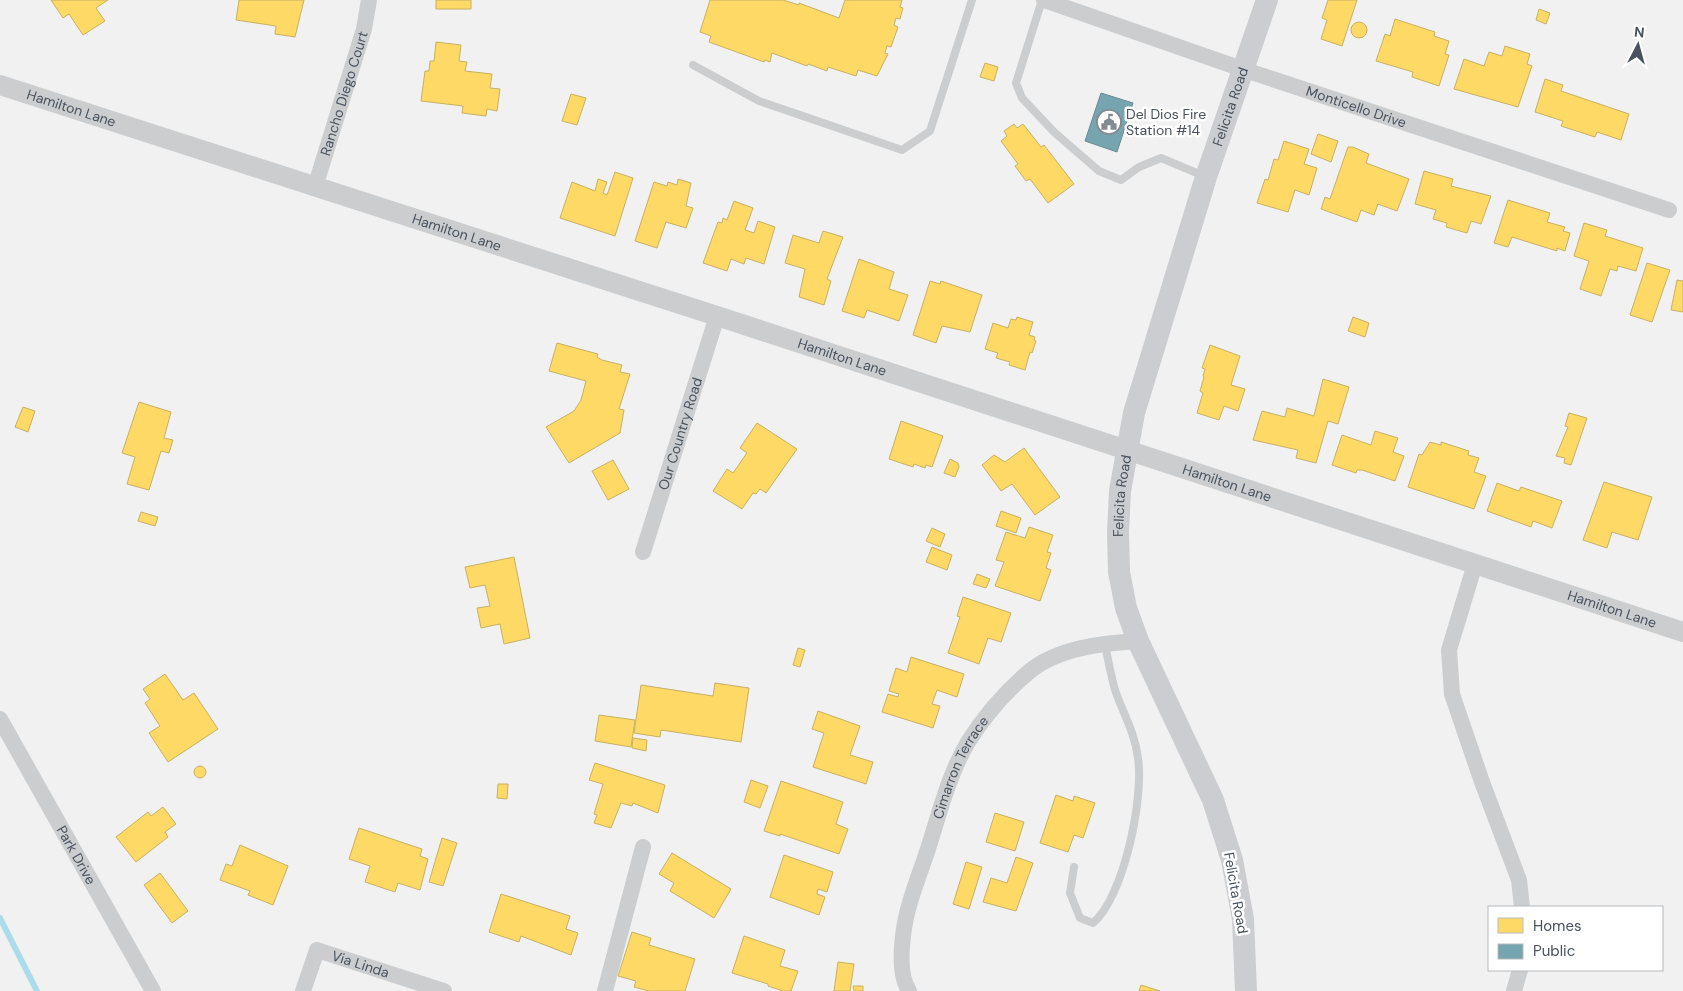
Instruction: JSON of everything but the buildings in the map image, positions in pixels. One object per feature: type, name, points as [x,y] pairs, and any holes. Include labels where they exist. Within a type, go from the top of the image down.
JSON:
[{"type":"main road","name":"Felicita Road","points":[[1246,991],[1243,919],[1230,851],[1213,800],[1138,642],[1126,608],[1119,572],[1120,491],[1134,414],[1206,177],[1245,70],[1267,0]]},
{"type":"street","name":"Rancho Diego Court","points":[[315,187],[364,29],[369,0]]},
{"type":"street","name":"Monticello Drive","points":[[1043,0],[1245,70],[1669,210]]},
{"type":"street","name":"Hamilton Lane","points":[[0,84],[1683,632]]},
{"type":"street","name":"Our Country Road","points":[[643,552],[717,316]]},
{"type":"street","points":[[1475,564],[1449,650],[1452,694],[1482,782],[1519,880],[1522,906]]},
{"type":"street","name":"Cimarron Terrace","points":[[910,991],[906,986],[901,955],[906,915],[952,773],[968,742],[992,711],[1032,670],[1056,657],[1105,645],[1138,642]]},
{"type":"street","name":"Park Drive","points":[[0,719],[153,991]]},
{"type":"street","points":[[605,991],[643,847]]},
{"type":"street","name":"Via Linda","points":[[303,991],[316,950],[444,991]]},
{"type":"street","points":[[1514,991],[1520,971]]},
{"type":"lane","points":[[693,65],[758,101],[902,150],[930,131],[972,0]]},
{"type":"lane","points":[[1043,0],[1016,83],[1022,98],[1054,132],[1099,171],[1121,180],[1139,167],[1161,158],[1206,177]]},
{"type":"lane","points":[[1074,867],[1070,893],[1080,918],[1093,923],[1102,916],[1122,876],[1134,829],[1138,797],[1138,759],[1135,741],[1115,690],[1105,645]]},
{"type":"waterway","points":[[0,918],[37,991]]},
{"type":"place","name":"Del Dios Fire Station #14","points":[[1109,122]]}]
